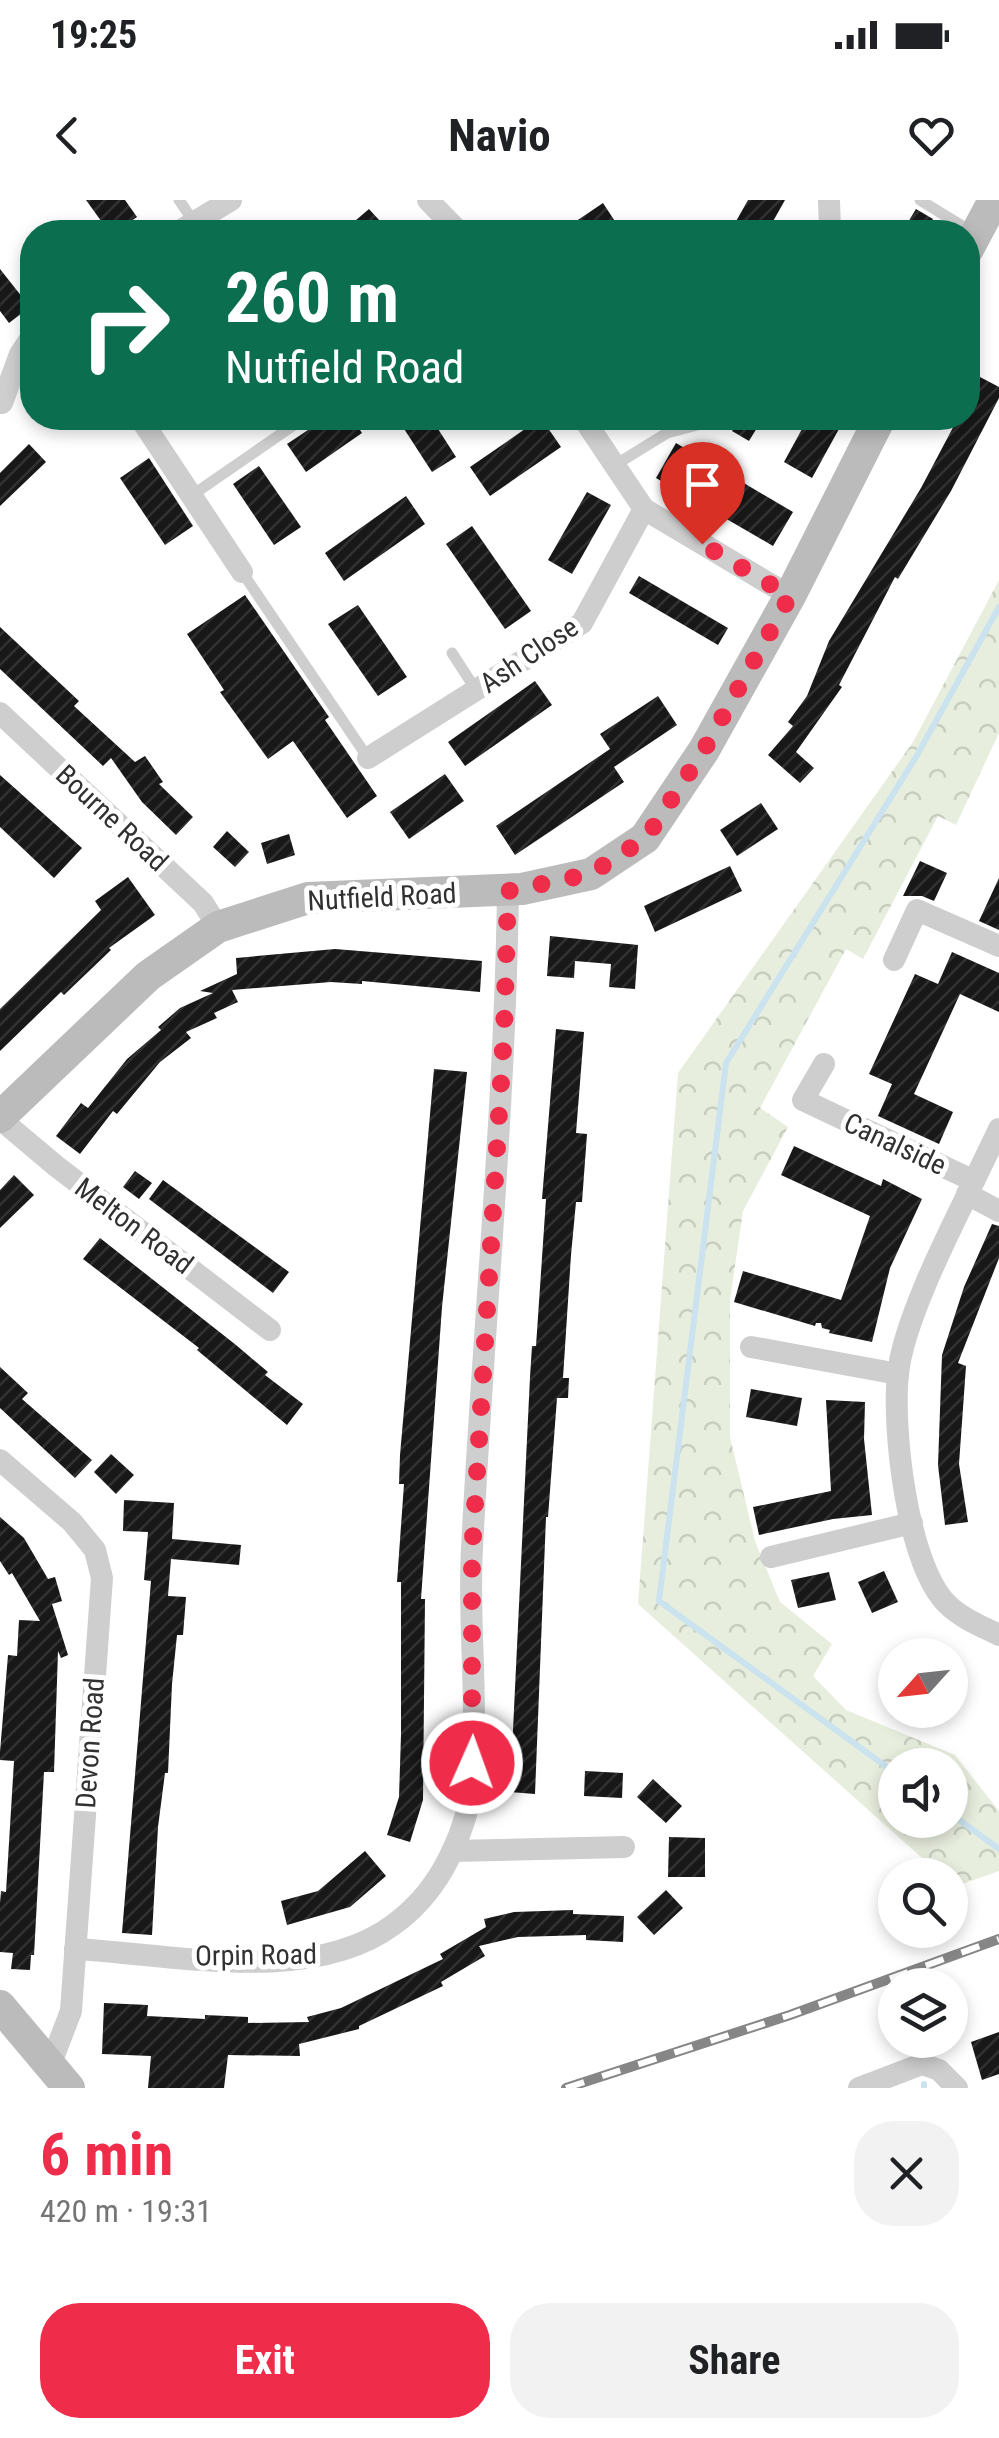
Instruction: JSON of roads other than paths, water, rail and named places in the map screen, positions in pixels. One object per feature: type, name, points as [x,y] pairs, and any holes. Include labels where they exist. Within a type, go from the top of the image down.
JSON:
[{"type":"street","points":[[198,220],[231,200]]},
{"type":"street","points":[[428,200],[447,220]]},
{"type":"street","points":[[980,226],[994,200]]},
{"type":"street","points":[[1,405],[20,354]]},
{"type":"street","points":[[148,430],[242,572]]},
{"type":"street","points":[[591,430],[644,509],[790,596]]},
{"type":"street","name":"Nutfield Road","points":[[0,1118],[148,976],[218,927],[308,898],[508,891],[590,874],[646,838],[704,750],[790,596],[874,430]]},
{"type":"street","name":"Ash Close","points":[[368,758],[582,623],[644,509]]},
{"type":"street","name":"Bourne Road","points":[[0,713],[203,903],[218,927]]},
{"type":"street","name":"Orpin Road","points":[[75,1950],[233,1961],[318,1957],[363,1944],[394,1925],[440,1878],[452,1851],[470,1797],[474,1729],[472,1554],[501,1092],[508,891]]},
{"type":"street","points":[[894,960],[917,910],[999,946]]},
{"type":"street","name":"Canalside","points":[[824,1064],[803,1100],[970,1187],[999,1129]]},
{"type":"street","name":"Melton Road","points":[[0,1118],[56,1166],[270,1330]]},
{"type":"street","points":[[999,1211],[970,1187],[911,1324],[898,1374],[901,1474],[918,1548],[944,1602],[966,1619],[999,1635]]},
{"type":"street","points":[[751,1347],[898,1374]]},
{"type":"street","name":"Devon Road","points":[[0,1460],[72,1522],[95,1550],[102,1578],[70,2011],[60,2076]]},
{"type":"street","points":[[771,1557],[912,1523]]},
{"type":"street","points":[[452,1851],[624,1848]]},
{"type":"street","points":[[0,2006],[60,2076]]},
{"type":"street","points":[[858,2088],[922,2064],[939,2070],[957,2088]]},
{"type":"lane","points":[[920,200],[944,220]]},
{"type":"lane","points":[[191,496],[287,430]]},
{"type":"lane","points":[[615,465],[678,430]]},
{"type":"lane","points":[[242,572],[368,758]]},
{"type":"lane","points":[[452,652],[476,690]]},
{"type":"waterway","points":[[878,1761],[659,1601],[726,1063],[916,757],[999,607]]},
{"type":"waterway","points":[[968,1826],[999,1849]]},
{"type":"railway","points":[[566,2088],[790,2015],[999,1939]]}]
